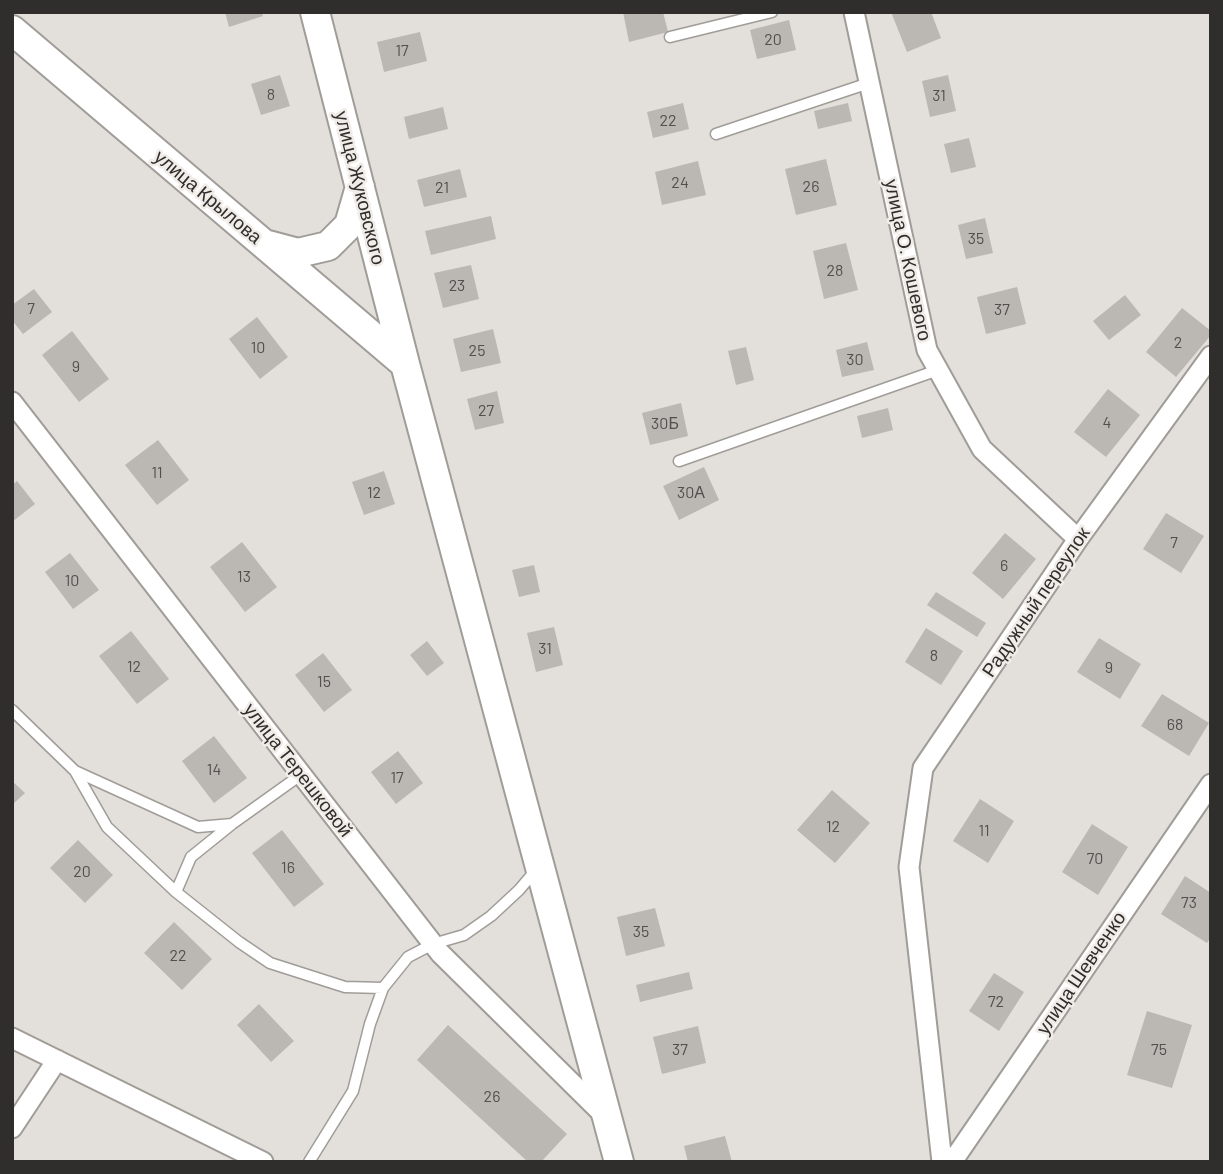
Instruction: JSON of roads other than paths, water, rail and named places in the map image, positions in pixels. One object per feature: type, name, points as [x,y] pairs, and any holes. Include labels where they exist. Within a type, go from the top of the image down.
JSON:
[{"type":"main road","name":"улица Жуковского","points":[[315,12],[405,364]]},
{"type":"main road","name":"улица Крылова","points":[[12,30],[405,364]]},
{"type":"main road","points":[[262,243],[298,253],[328,246],[349,225],[360,187]]},
{"type":"main road","name":"улица Терешковой","points":[[405,364],[619,1162]]},
{"type":"street","name":"улица О. Кошевого","points":[[854,12],[927,350],[982,449],[1078,539]]},
{"type":"street","name":"Радужный переулок","points":[[942,1162],[909,867],[923,768],[1078,539],[1211,356]]},
{"type":"street","name":"улица Терешковой","points":[[12,402],[433,944],[607,1119]]},
{"type":"street","name":"улица Шевченко","points":[[952,1162],[1211,784]]},
{"type":"street","points":[[12,1038],[264,1162]]},
{"type":"street","points":[[12,1128],[57,1060]]},
{"type":"lane","points":[[670,37],[772,12]]},
{"type":"lane","points":[[716,134],[869,83]]},
{"type":"lane","points":[[679,461],[938,370]]},
{"type":"lane","points":[[12,710],[75,771],[107,827],[176,892],[239,942],[270,963],[345,987],[383,988]]},
{"type":"lane","points":[[75,771],[198,827],[232,824]]},
{"type":"lane","points":[[176,892],[191,857],[302,774]]},
{"type":"lane","points":[[309,1162],[353,1091],[370,1024],[383,988],[408,957],[433,944],[464,935],[491,916],[519,890],[539,865]]}]
